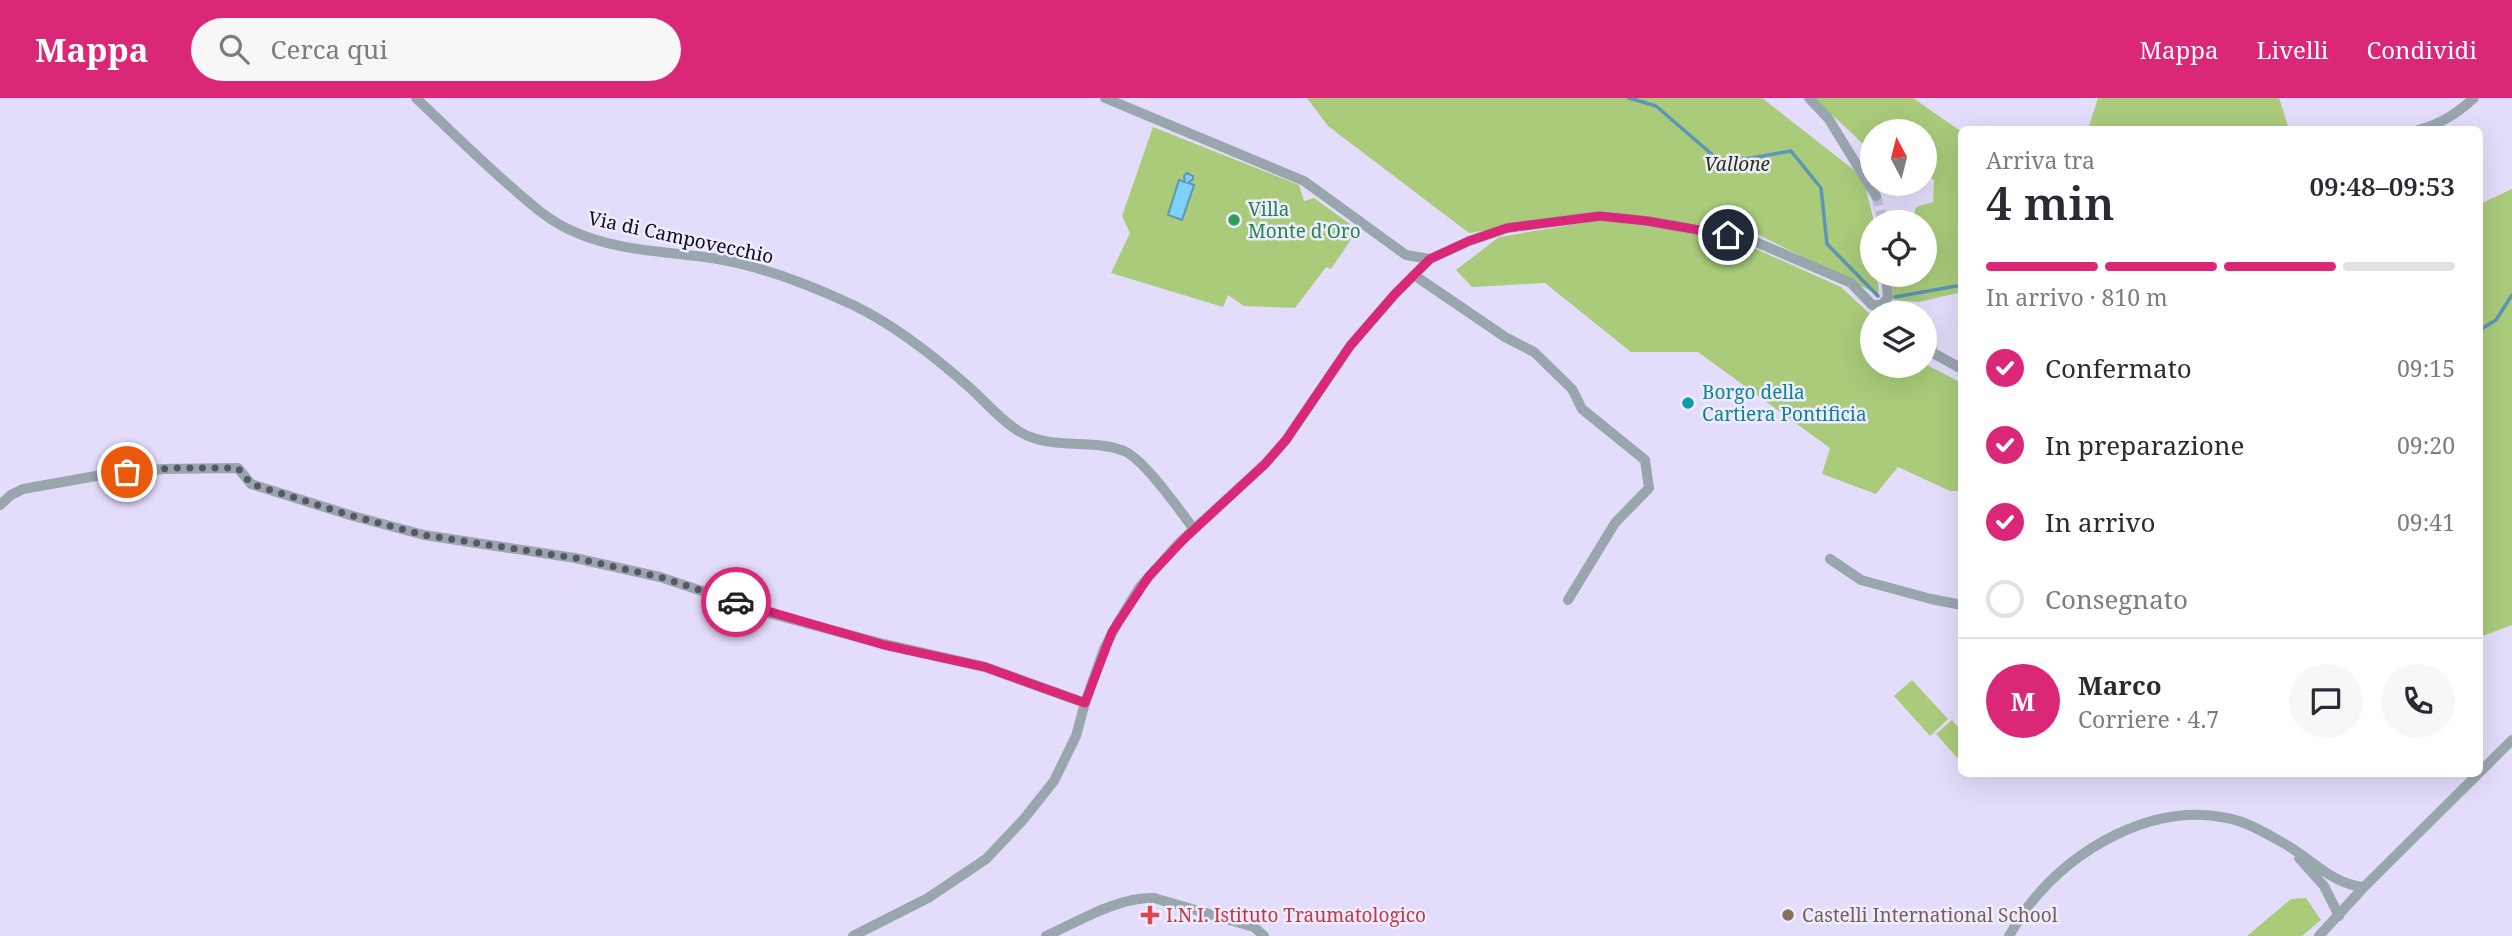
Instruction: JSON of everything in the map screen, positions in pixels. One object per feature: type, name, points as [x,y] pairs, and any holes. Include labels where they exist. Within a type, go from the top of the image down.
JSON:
[{"type":"street","name":"Via di Campovecchio","points":[[416,98],[502,179],[558,224],[619,246],[750,266],[850,303],[909,339],[1022,433],[1052,443],[1111,448],[1129,454],[1150,475],[1194,529]]},
{"type":"street","points":[[1105,98],[1304,181],[1406,255],[1430,259]]},
{"type":"street","points":[[1809,98],[1828,117],[1860,170]]},
{"type":"street","points":[[2431,126],[2454,116],[2474,98]]},
{"type":"street","points":[[853,936],[928,898],[986,859],[1023,820],[1054,780],[1076,736],[1100,658],[1126,609],[1154,570],[1194,529],[1243,486],[1286,440],[1350,346],[1430,259],[1469,241],[1507,228],[1600,216],[1647,221],[1749,239],[1851,283],[1868,301]]},
{"type":"street","points":[[1414,275],[1505,337],[1534,352],[1572,389],[1581,409],[1645,460],[1649,488],[1615,523],[1568,600]]},
{"type":"street","points":[[1937,355],[1958,367]]},
{"type":"street","points":[[0,505],[20,489],[57,482],[155,470],[238,468],[251,484],[353,516],[424,535],[575,558],[660,577],[768,613],[884,645],[985,667],[1085,703]]},
{"type":"street","points":[[1830,559],[1861,580],[1958,604]]},
{"type":"street","points":[[2483,769],[2512,740]]},
{"type":"street","points":[[2319,936],[2364,887],[2475,777]]},
{"type":"street","points":[[2008,936],[2028,905],[2066,867],[2101,843],[2152,821],[2187,814],[2227,818],[2251,826],[2288,845],[2338,881],[2364,887]]},
{"type":"street","points":[[2288,845],[2324,886],[2339,916]]},
{"type":"street","points":[[1046,936],[1139,897],[1154,898],[1254,927],[1264,936]]},
{"type":"green space","name":"Vallone","points":[[1307,98],[1762,98],[1860,175],[1860,196],[1868,196],[1871,210],[1860,210],[1860,286],[1755,233],[1603,211],[1469,233],[1328,126]]},
{"type":"green space","points":[[1814,98],[1913,98],[1958,129],[1958,293],[1923,301],[1893,300],[1892,287],[1937,287],[1937,210],[1915,210],[1916,207],[1933,202],[1933,196],[1937,196],[1937,119],[1860,119],[1860,141]]},
{"type":"green space","points":[[2098,98],[2279,98],[2288,126],[2089,126]]},
{"type":"green space","name":"Villa Monte d'Oro","points":[[1153,127],[1299,185],[1304,201],[1314,198],[1350,224],[1347,228],[1354,235],[1331,269],[1326,267],[1295,308],[1244,306],[1228,295],[1223,307],[1111,273],[1130,233],[1122,216]]},
{"type":"green space","points":[[2512,189],[2512,625],[2483,636],[2483,203]]},
{"type":"green space","points":[[1600,220],[1684,231],[1747,245],[1841,287],[1860,305],[1860,378],[1937,378],[1937,370],[1958,381],[1958,491],[1950,491],[1898,467],[1876,494],[1822,474],[1830,448],[1698,352],[1631,352],[1545,283],[1472,287],[1456,270],[1499,237]]},
{"type":"green space","name":"Vallone","points":[[1863,287],[1878,287],[1879,295]]},
{"type":"green space","points":[[1912,680],[1948,719],[1930,736],[1894,696]]},
{"type":"green space","points":[[1952,720],[1958,727],[1958,759],[1936,734]]},
{"type":"green space","points":[[2306,898],[2321,920],[2302,936],[2247,936],[2291,899]]},
{"type":"water","points":[[1187,173],[1193,176],[1188,183],[1194,185],[1182,220],[1168,215],[1179,180],[1185,182],[1184,176]]},
{"type":"waterway","points":[[1629,98],[1656,106],[1722,163],[1791,151],[1821,188],[1827,244],[1878,296]]},
{"type":"waterway","points":[[1895,297],[1958,286]]},
{"type":"waterway","points":[[2483,328],[2496,320],[2512,295]]},
{"type":"tunnel","points":[[1876,196],[1880,210]]},
{"type":"way so far","points":[[127,472],[172,468],[238,468],[251,484],[353,516],[424,535],[575,558],[660,577],[736,602]]},
{"type":"place","name":"Villa Monte d'Oro","points":[[1234,220]]},
{"type":"place","name":"Borgo della Cartiera Pontificia","points":[[1688,403]]},
{"type":"place","name":"I.N.I. Istituto Traumatologico","points":[[1150,915]]},
{"type":"place","name":"Castelli International School","points":[[1788,915]]},
{"type":"route","points":[[736,602],[884,645],[985,667],[1085,703],[1112,632],[1149,576],[1171,551],[1265,464],[1286,440],[1350,346],[1430,259],[1469,241],[1507,228],[1600,216],[1728,235]]}]
